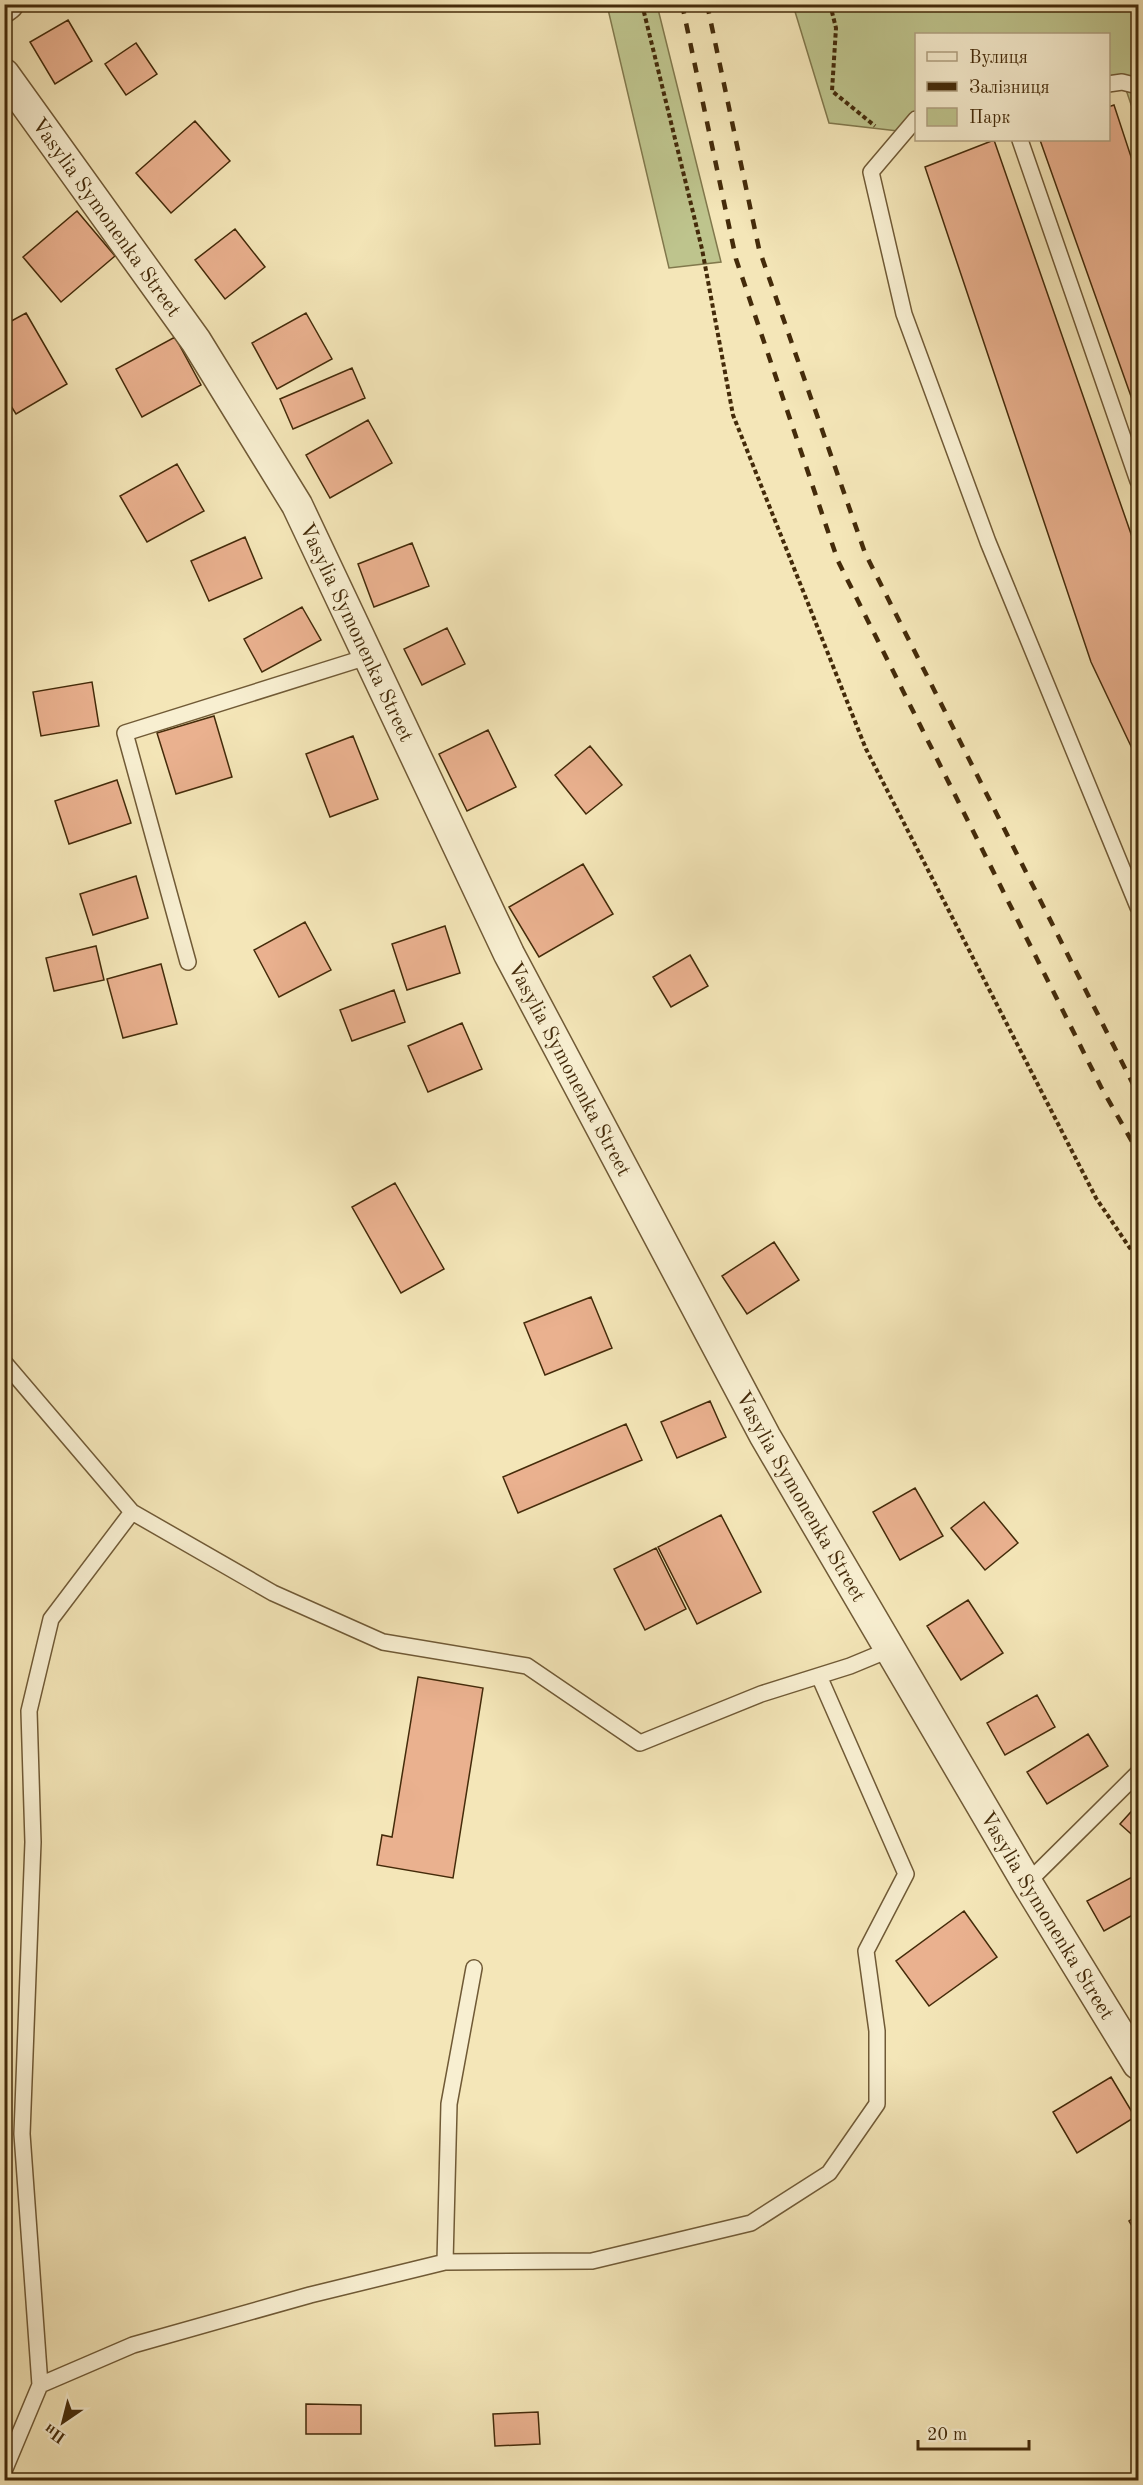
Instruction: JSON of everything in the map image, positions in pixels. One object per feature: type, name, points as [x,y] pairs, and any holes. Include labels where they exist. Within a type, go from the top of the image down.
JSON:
[{"type":"street","name":"Vasylia Symonenka Street","points":[[4,74],[196,340],[297,505],[509,954],[765,1436],[1027,1883],[1138,2064]]},
{"type":"lane","points":[[1110,84],[1122,82],[1138,86]]},
{"type":"lane","points":[[915,120],[871,172],[904,314],[988,542],[1138,907]]},
{"type":"lane","points":[[1020,141],[1138,481]]},
{"type":"lane","points":[[188,962],[125,733],[370,656]]},
{"type":"lane","points":[[4,1362],[132,1512],[273,1593],[383,1642],[527,1666],[640,1743],[761,1694],[819,1676],[891,1649]]},
{"type":"lane","points":[[4,2471],[40,2385],[22,2134],[33,1842],[29,1711],[51,1619],[132,1512]]},
{"type":"lane","points":[[40,2385],[133,2345],[310,2295],[445,2262],[592,2261],[751,2223],[830,2173],[877,2104],[877,2031],[866,1950],[906,1874],[819,1676]]},
{"type":"lane","points":[[1027,1883],[1138,1773]]},
{"type":"lane","points":[[445,2262],[449,2104],[474,1968]]},
{"type":"path","points":[[642,4],[702,249],[733,416],[866,749],[1096,1198],[1138,1260]]},
{"type":"path","points":[[830,4],[836,28],[832,91],[895,142]]},
{"type":"green space","points":[[607,5],[657,5],[721,262],[669,268]]},
{"type":"green space","points":[[793,5],[1138,5],[1138,125],[1121,75],[1110,77],[1110,33],[915,33],[915,126],[898,131],[829,123]]},
{"type":"building","points":[[68,20],[92,61],[55,84],[30,42]]},
{"type":"building","points":[[136,43],[157,74],[126,95],[105,64]]},
{"type":"building","points":[[1114,105],[1138,178],[1138,416],[1040,141],[1110,141],[1110,106]]},
{"type":"building","points":[[195,121],[230,161],[171,213],[136,173]]},
{"type":"building","points":[[994,141],[1138,554],[1138,761],[1091,662],[925,167]]},
{"type":"building","points":[[77,211],[115,256],[61,302],[23,257]]},
{"type":"building","points":[[235,229],[265,267],[225,299],[195,260]]},
{"type":"building","points":[[26,313],[67,384],[16,414],[4,395],[4,325]]},
{"type":"building","points":[[306,313],[332,359],[277,389],[252,343]]},
{"type":"building","points":[[175,337],[201,385],[142,417],[116,369]]},
{"type":"building","points":[[352,368],[365,398],[293,429],[280,399]]},
{"type":"building","points":[[368,420],[392,463],[330,498],[306,455]]},
{"type":"building","points":[[177,464],[204,511],[147,542],[120,496]]},
{"type":"building","points":[[245,537],[262,578],[209,601],[191,561]]},
{"type":"building","points":[[412,543],[429,586],[374,607],[358,564]]},
{"type":"building","points":[[302,607],[321,640],[262,672],[244,639]]},
{"type":"building","points":[[447,628],[465,664],[422,685],[404,649]]},
{"type":"building","points":[[92,682],[99,726],[41,736],[33,692]]},
{"type":"building","points":[[214,716],[232,777],[176,794],[157,733]]},
{"type":"building","points":[[488,730],[516,787],[467,811],[439,754]]},
{"type":"building","points":[[353,736],[378,799],[330,817],[306,754]]},
{"type":"building","points":[[590,746],[622,785],[586,814],[555,775]]},
{"type":"building","points":[[117,780],[131,823],[69,844],[55,801]]},
{"type":"building","points":[[583,864],[613,914],[539,957],[509,907]]},
{"type":"building","points":[[136,876],[148,918],[93,935],[80,894]]},
{"type":"building","points":[[305,922],[331,970],[279,997],[254,950]]},
{"type":"building","points":[[445,926],[460,973],[407,990],[392,944]]},
{"type":"building","points":[[96,946],[104,980],[54,991],[46,958]]},
{"type":"building","points":[[690,955],[708,986],[671,1007],[653,977]]},
{"type":"building","points":[[161,964],[177,1024],[123,1038],[107,979]]},
{"type":"building","points":[[394,990],[405,1022],[352,1041],[340,1010]]},
{"type":"building","points":[[462,1023],[482,1069],[428,1092],[408,1046]]},
{"type":"building","points":[[395,1183],[444,1269],[401,1293],[352,1207]]},
{"type":"building","points":[[774,1242],[799,1280],[747,1314],[722,1276]]},
{"type":"building","points":[[591,1297],[612,1348],[545,1375],[524,1323]]},
{"type":"building","points":[[710,1401],[726,1437],[677,1458],[661,1422]]},
{"type":"building","points":[[626,1424],[642,1460],[518,1513],[503,1477]]},
{"type":"building","points":[[915,1488],[943,1536],[900,1560],[873,1512]]},
{"type":"building","points":[[984,1502],[1018,1543],[985,1570],[951,1528]]},
{"type":"building","points":[[721,1515],[761,1592],[697,1624],[658,1547]]},
{"type":"building","points":[[656,1548],[686,1609],[645,1630],[614,1569]]},
{"type":"building","points":[[968,1600],[1003,1653],[961,1680],[927,1626]]},
{"type":"building","points":[[418,1677],[483,1688],[453,1878],[377,1865],[382,1835],[392,1837]]},
{"type":"building","points":[[1037,1695],[1055,1727],[1005,1755],[987,1723]]},
{"type":"building","points":[[1088,1734],[1108,1766],[1047,1804],[1027,1772]]},
{"type":"building","points":[[1138,1804],[1138,1840],[1120,1824]]},
{"type":"building","points":[[1136,1875],[1138,1912],[1104,1931],[1087,1901]]},
{"type":"building","points":[[964,1911],[997,1957],[929,2006],[896,1961]]},
{"type":"building","points":[[1111,2077],[1135,2117],[1077,2153],[1053,2112]]},
{"type":"building","points":[[1138,2215],[1138,2236],[1129,2221]]},
{"type":"building","points":[[306,2404],[361,2405],[361,2434],[306,2434]]},
{"type":"building","points":[[538,2412],[540,2444],[495,2446],[493,2414]]},
{"type":"railway","points":[[682,4],[736,259],[838,561],[1101,1087],[1138,1152]]},
{"type":"railway","points":[[707,4],[759,249],[865,553],[1138,1094]]}]
